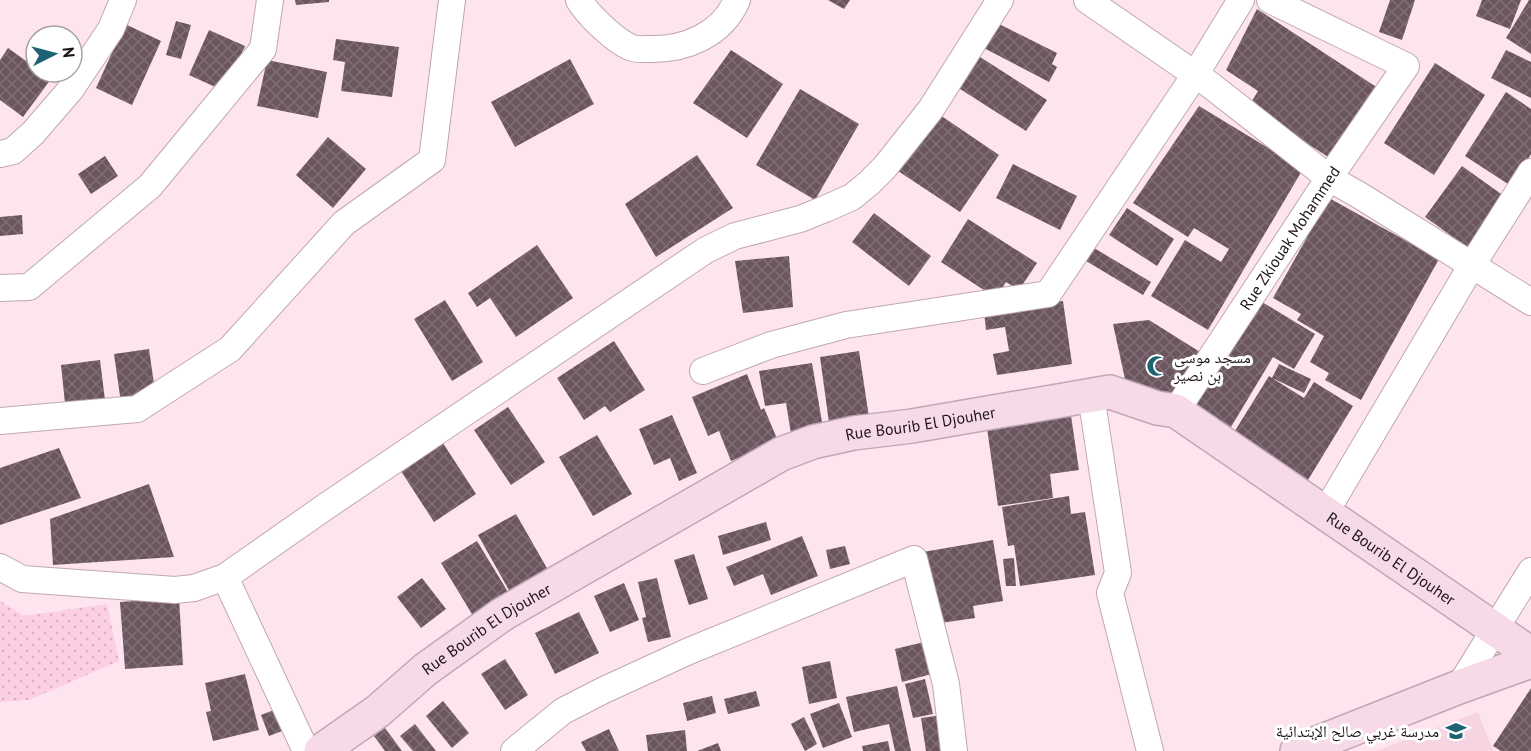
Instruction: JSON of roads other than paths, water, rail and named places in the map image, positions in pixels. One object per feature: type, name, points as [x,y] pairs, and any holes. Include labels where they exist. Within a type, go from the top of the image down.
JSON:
[{"type":"main road","name":"Rue Bourib El Djouher","points":[[321,751],[378,711],[426,669],[503,614],[781,454],[813,442],[854,433],[912,426],[1110,392],[1157,408],[1176,411],[1531,654]]},
{"type":"main road","points":[[1298,751],[1531,661]]},
{"type":"street","points":[[0,154],[13,151],[33,133],[71,90],[111,29],[123,0]]},
{"type":"street","points":[[0,288],[29,287],[150,186],[263,49],[270,0]]},
{"type":"street","points":[[0,421],[137,409],[230,349],[344,223],[432,160],[452,0]]},
{"type":"street","points":[[579,0],[583,8],[631,48],[659,49],[690,44],[716,29],[737,0]]},
{"type":"street","points":[[0,567],[22,579],[176,590],[194,588],[225,577],[706,250],[735,236],[800,219],[852,196],[885,167],[931,109],[1000,0]]},
{"type":"street","points":[[1087,0],[1195,75],[1329,178],[1531,302]]},
{"type":"street","points":[[703,371],[771,345],[846,326],[1048,294],[1195,75],[1241,0]]},
{"type":"street","name":"Rue Zkiouak Mohammed","points":[[1176,411],[1329,178],[1406,66],[1270,0]]},
{"type":"street","points":[[1325,513],[1472,264],[1531,172]]},
{"type":"street","points":[[1091,395],[1118,573],[1110,593],[1150,751]]},
{"type":"street","points":[[514,751],[563,711],[604,690],[689,651],[914,559],[946,684],[954,751]]},
{"type":"street","points":[[1459,687],[1531,571]]},
{"type":"street","points":[[225,577],[306,751]]},
{"type":"place","name":"مسجد موسى بن نصير","points":[[1157,366]]},
{"type":"place","name":"مدرسة غربي صالح الإبتدائية","points":[[1456,731]]}]
